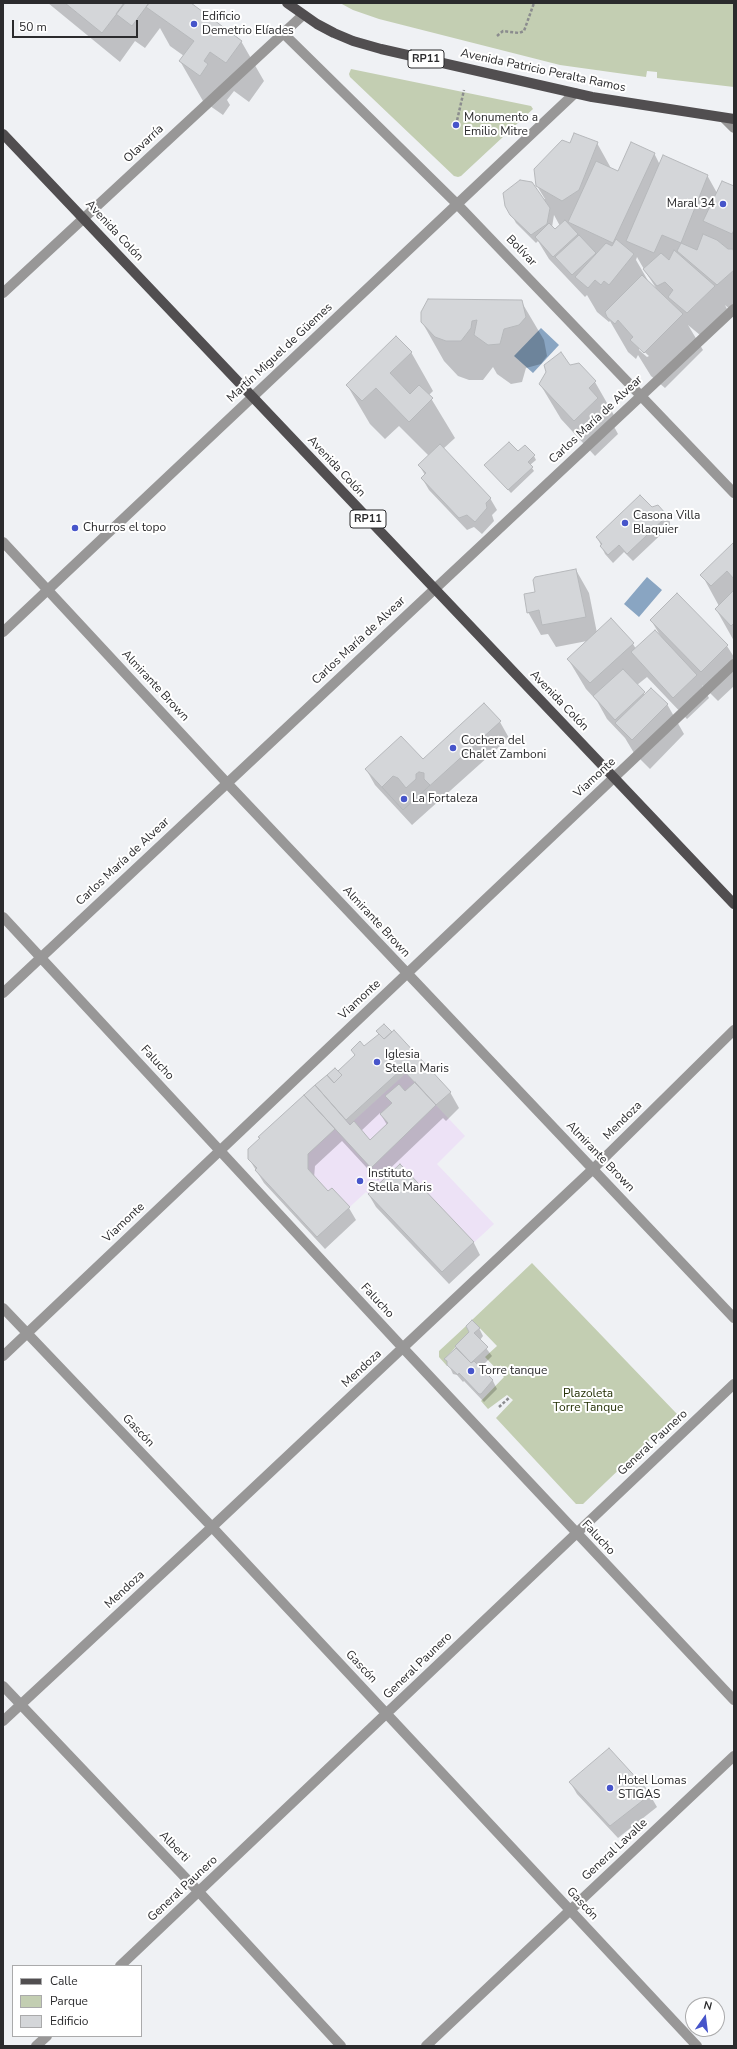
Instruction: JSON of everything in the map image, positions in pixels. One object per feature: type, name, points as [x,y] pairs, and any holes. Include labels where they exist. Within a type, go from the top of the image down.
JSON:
[{"type":"main road","name":"Avenida Patricio Peralta Ramos","points":[[287,3],[303,15],[328,30],[353,41],[575,93],[729,118]]},
{"type":"main road","name":"Avenida Colón","points":[[3,134],[734,904]]},
{"type":"street","name":"Olavarría","points":[[3,293],[303,15]]},
{"type":"street","name":"Bolívar","points":[[283,34],[457,204],[734,493]]},
{"type":"street","name":"Martín Miguel de Güemes","points":[[3,632],[575,93]]},
{"type":"street","points":[[729,118],[734,128]]},
{"type":"street","name":"Carlos María de Alvear","points":[[3,993],[226,782],[734,309]]},
{"type":"street","name":"Almirante Brown","points":[[3,542],[226,782],[734,1318]]},
{"type":"street","name":"Viamonte","points":[[3,1356],[734,664]]},
{"type":"street","name":"Falucho","points":[[3,917],[403,1348],[734,1700]]},
{"type":"street","name":"Mendoza","points":[[3,1721],[593,1169],[734,1030]]},
{"type":"street","name":"Gascón","points":[[3,1308],[387,1713],[697,2046]]},
{"type":"street","name":"General Paunero","points":[[121,1965],[734,1384]]},
{"type":"street","name":"Alberti","points":[[3,1686],[199,1892],[341,2046]]},
{"type":"street","name":"General Lavalle","points":[[426,2046],[734,1756]]},
{"type":"street","points":[[36,2046],[46,2037]]},
{"type":"path","points":[[497,36],[503,31],[519,33],[524,30],[534,3]]},
{"type":"path","points":[[456,125],[464,90]]},
{"type":"path","points":[[499,1407],[510,1398]]},
{"type":"shaded area","name":"Instituto Stella Maris","points":[[406,1073],[465,1136],[437,1164],[494,1224],[442,1272],[366,1192],[317,1237],[255,1170],[257,1168],[248,1159],[260,1138],[258,1137],[315,1085],[350,1124]]},
{"type":"green space","points":[[340,3],[734,3],[734,87],[657,78],[657,72],[647,71],[646,77],[560,65],[379,19],[353,10]]},
{"type":"green space","points":[[351,69],[531,106],[533,109],[461,176],[458,177],[454,176],[350,77],[349,74]]},
{"type":"green space","name":"Plazoleta Torre Tanque","points":[[532,1263],[677,1414],[583,1504],[576,1504],[496,1418],[513,1400],[507,1395],[488,1409],[481,1401],[504,1377],[485,1357],[497,1346],[472,1320]]},
{"type":"green space","points":[[466,1326],[469,1332],[445,1359],[447,1361],[447,1366],[439,1357],[439,1351]]},
{"type":"water","points":[[541,328],[559,345],[533,373],[514,356]]},
{"type":"water","points":[[647,577],[662,590],[639,617],[624,604]]},
{"type":"building","points":[[65,3],[125,3],[102,33]]},
{"type":"building","points":[[124,3],[149,3],[132,26],[116,14]]},
{"type":"building","name":"Edificio Demetrio Elíades","points":[[149,3],[191,3],[242,41],[226,63],[210,52],[204,61],[208,64],[200,76],[179,61],[194,41],[146,7]]},
{"type":"building","points":[[574,133],[598,142],[579,190],[562,201],[536,186],[534,169],[562,140],[570,143]]},
{"type":"building","points":[[631,142],[655,153],[613,243],[568,222],[596,161],[618,171]]},
{"type":"building","points":[[663,155],[708,175],[681,243],[662,235],[654,253],[626,241]]},
{"type":"building","points":[[520,180],[532,182],[550,208],[547,224],[531,235],[510,215],[505,206],[503,193]]},
{"type":"building","name":"Maral 34","points":[[722,181],[734,186],[734,230],[732,234],[703,221]]},
{"type":"building","points":[[565,220],[578,234],[553,257],[535,237],[549,223],[555,229]]},
{"type":"building","points":[[703,234],[717,240],[728,249],[733,249],[734,270],[717,285],[677,251],[681,243],[697,250]]},
{"type":"building","points":[[579,235],[596,253],[572,275],[555,257]]},
{"type":"building","points":[[616,239],[634,254],[609,285],[604,281],[601,285],[595,280],[588,288],[575,277],[606,243],[612,246]]},
{"type":"building","points":[[674,250],[715,286],[687,313],[668,297],[673,290],[665,282],[657,286],[643,269],[661,253],[669,260]]},
{"type":"building","points":[[642,275],[683,314],[644,353],[630,340],[633,337],[618,320],[615,324],[607,317],[605,312]]},
{"type":"building","points":[[428,299],[522,300],[526,317],[519,325],[504,329],[500,344],[488,345],[474,335],[477,320],[472,321],[471,328],[461,341],[446,341],[435,337],[421,322],[421,312]]},
{"type":"building","points":[[396,336],[412,352],[390,373],[410,394],[419,385],[433,398],[409,422],[376,388],[362,401],[346,385]]},
{"type":"building","points":[[561,352],[570,365],[579,363],[596,381],[589,388],[598,398],[574,421],[539,384],[546,372],[544,365]]},
{"type":"building","points":[[509,442],[518,451],[525,445],[535,455],[528,462],[533,467],[508,490],[484,465]]},
{"type":"building","points":[[440,444],[491,498],[486,503],[487,508],[475,522],[467,515],[459,518],[421,478],[426,473],[418,465]]},
{"type":"building","points":[[640,495],[652,507],[658,505],[666,514],[664,515],[666,517],[627,554],[619,545],[608,555],[600,546],[602,544],[596,537]]},
{"type":"building","points":[[734,542],[734,579],[727,571],[711,586],[700,575]]},
{"type":"building","points":[[576,569],[586,617],[542,625],[539,610],[527,613],[524,594],[535,592],[533,580],[535,577]]},
{"type":"building","points":[[734,590],[734,623],[731,626],[715,609]]},
{"type":"building","points":[[677,593],[728,645],[701,672],[650,620]]},
{"type":"building","points":[[611,618],[634,643],[590,683],[567,659]]},
{"type":"building","points":[[655,630],[697,675],[673,698],[631,652]]},
{"type":"building","points":[[623,669],[645,692],[615,720],[593,696]]},
{"type":"building","points":[[651,688],[668,704],[632,740],[615,723]]},
{"type":"building","name":"Cochera del Chalet Zamboni","points":[[484,703],[501,721],[403,810],[365,769],[401,736],[423,759]]},
{"type":"building","name":"La Fortaleza","points":[[419,772],[424,773],[424,779],[430,785],[403,810],[382,787],[393,776],[398,778],[406,788],[416,779],[416,774]]},
{"type":"building","points":[[384,1024],[392,1032],[384,1039],[376,1031]]},
{"type":"building","points":[[394,1030],[451,1092],[436,1105],[402,1069],[346,1120],[315,1085],[327,1075],[334,1083],[342,1075],[338,1071],[355,1055],[351,1050],[360,1041],[364,1046],[379,1034],[384,1039]]},
{"type":"building","points":[[335,1068],[342,1075],[334,1083],[327,1075]]},
{"type":"building","points":[[415,1082],[436,1105],[371,1168],[304,1095],[315,1085],[350,1125],[354,1121],[370,1140],[388,1123],[380,1114],[392,1103],[385,1096],[399,1084],[405,1091]]},
{"type":"building","points":[[304,1095],[335,1129],[308,1154],[308,1169],[328,1191],[332,1188],[350,1207],[317,1237],[255,1170],[257,1168],[248,1159],[248,1149],[260,1138],[258,1137]]},
{"type":"building","points":[[400,1164],[474,1242],[442,1272],[368,1194]]},
{"type":"building","points":[[472,1320],[480,1328],[474,1333],[488,1347],[471,1363],[455,1346],[469,1332],[466,1326]]},
{"type":"building","points":[[456,1348],[471,1363],[474,1361],[493,1380],[481,1394],[479,1394],[459,1373],[458,1375],[447,1365],[447,1361],[444,1359]]},
{"type":"building","name":"Hotel Lomas STIGAS","points":[[609,1748],[651,1794],[610,1826],[569,1782]]},
{"type":"place","name":"Edificio Demetrio Elíades","points":[[194,24]]},
{"type":"place","name":"Monumento a Emilio Mitre","points":[[456,125]]},
{"type":"place","name":"Maral 34","points":[[723,204]]},
{"type":"place","name":"Casona Villa Blaquier","points":[[625,523]]},
{"type":"place","name":"Churros el topo","points":[[75,528]]},
{"type":"place","name":"Cochera del Chalet Zamboni","points":[[453,748]]},
{"type":"place","name":"La Fortaleza","points":[[404,799]]},
{"type":"place","name":"Iglesia Stella Maris","points":[[377,1062]]},
{"type":"place","name":"Instituto Stella Maris","points":[[360,1181]]},
{"type":"place","name":"Torre tanque","points":[[471,1371]]},
{"type":"place","name":"Hotel Lomas STIGAS","points":[[610,1788]]}]
